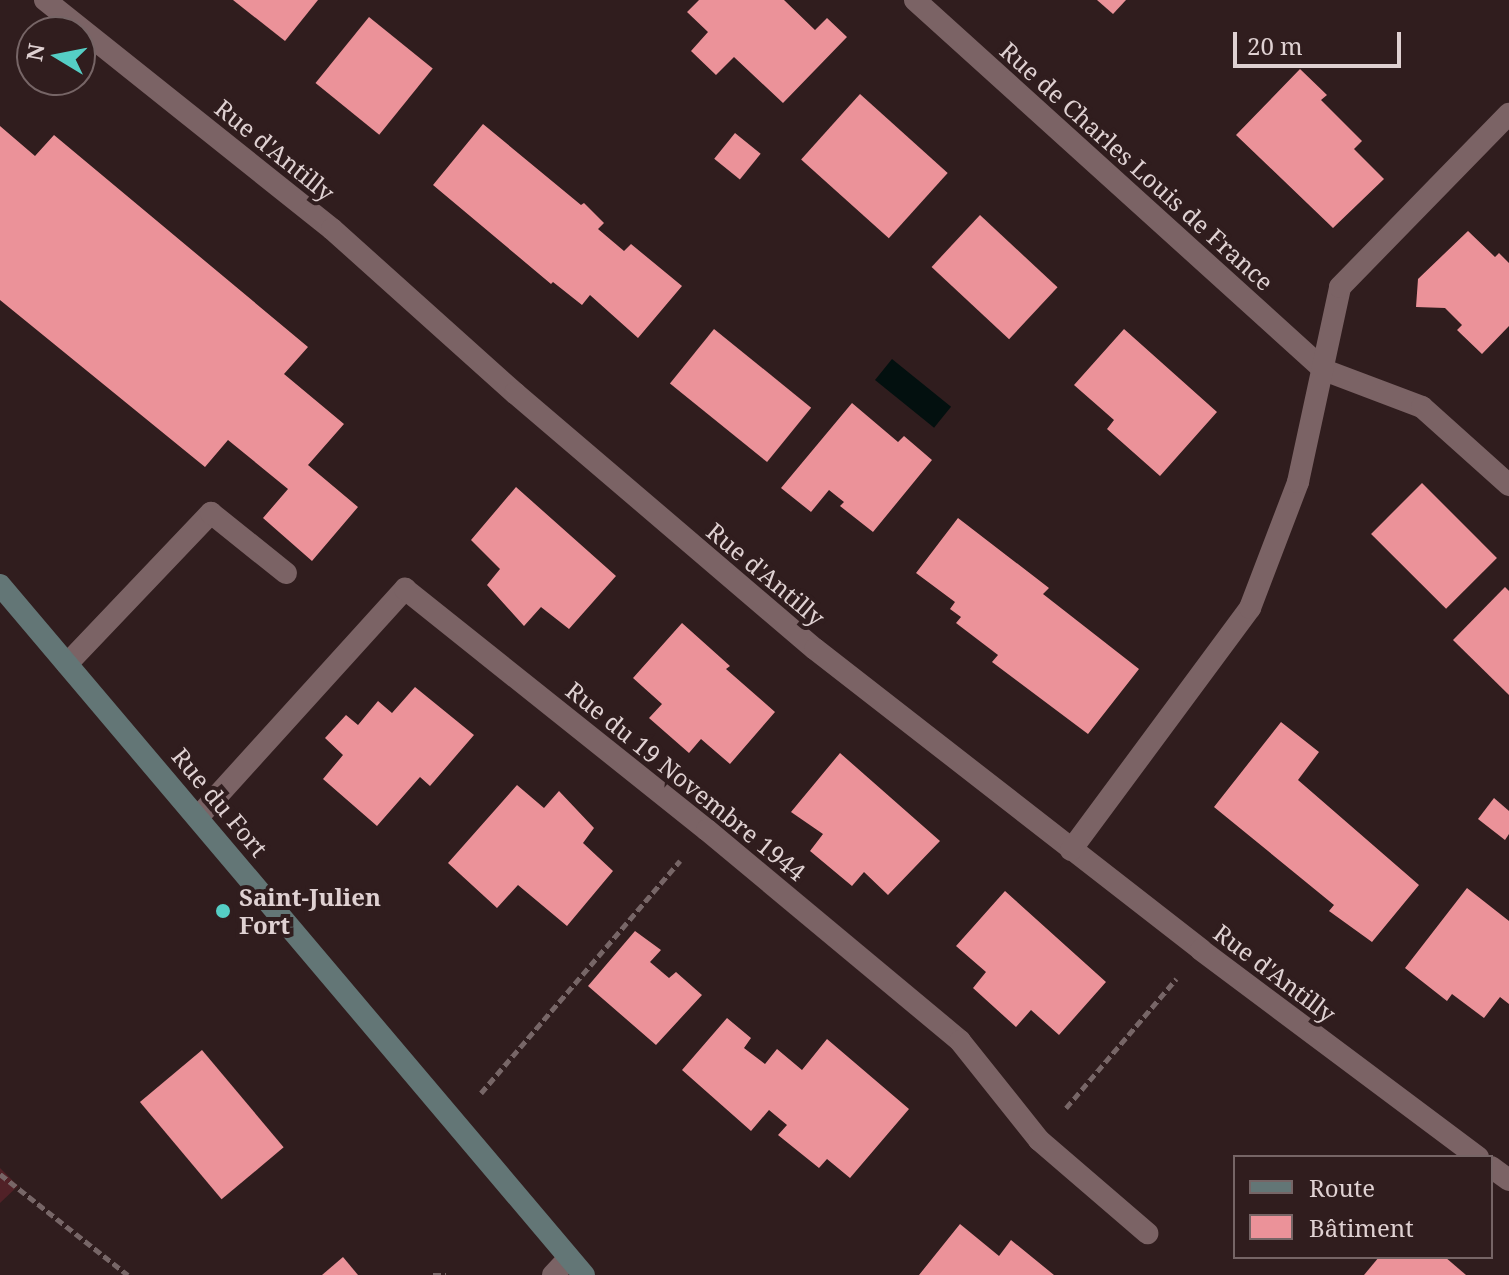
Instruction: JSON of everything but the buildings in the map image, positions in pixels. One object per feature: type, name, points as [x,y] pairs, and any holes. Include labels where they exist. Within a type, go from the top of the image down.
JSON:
[{"type":"main road","name":"Rue du Fort","points":[[0,585],[199,816],[576,1267]]},
{"type":"street","name":"Rue d'Antilly","points":[[45,0],[332,229],[515,393],[815,649],[1201,950],[1475,1155]]},
{"type":"street","name":"Rue de Charles Louis de France","points":[[915,0],[1324,370],[1422,407],[1509,485]]},
{"type":"street","points":[[1071,850],[1250,608],[1298,482],[1340,287],[1509,114]]},
{"type":"street","points":[[67,664],[211,513],[286,573]]},
{"type":"street","name":"Rue du 19 Novembre 1944","points":[[199,816],[405,589],[707,830],[960,1041],[1039,1140],[1147,1233]]},
{"type":"street","points":[[553,1275],[576,1267]]},
{"type":"path","points":[[454,1123],[707,830]]},
{"type":"path","points":[[1039,1140],[1201,950]]},
{"type":"path","points":[[0,1174],[128,1275]]},
{"type":"path","points":[[433,1275],[446,1275]]},
{"type":"shaded area","points":[[892,359],[951,407],[934,428],[875,380]]},
{"type":"shaded area","points":[[0,1168],[18,1186],[0,1203]]},
{"type":"place","name":"Saint-Julien Fort","points":[[223,911]]}]
